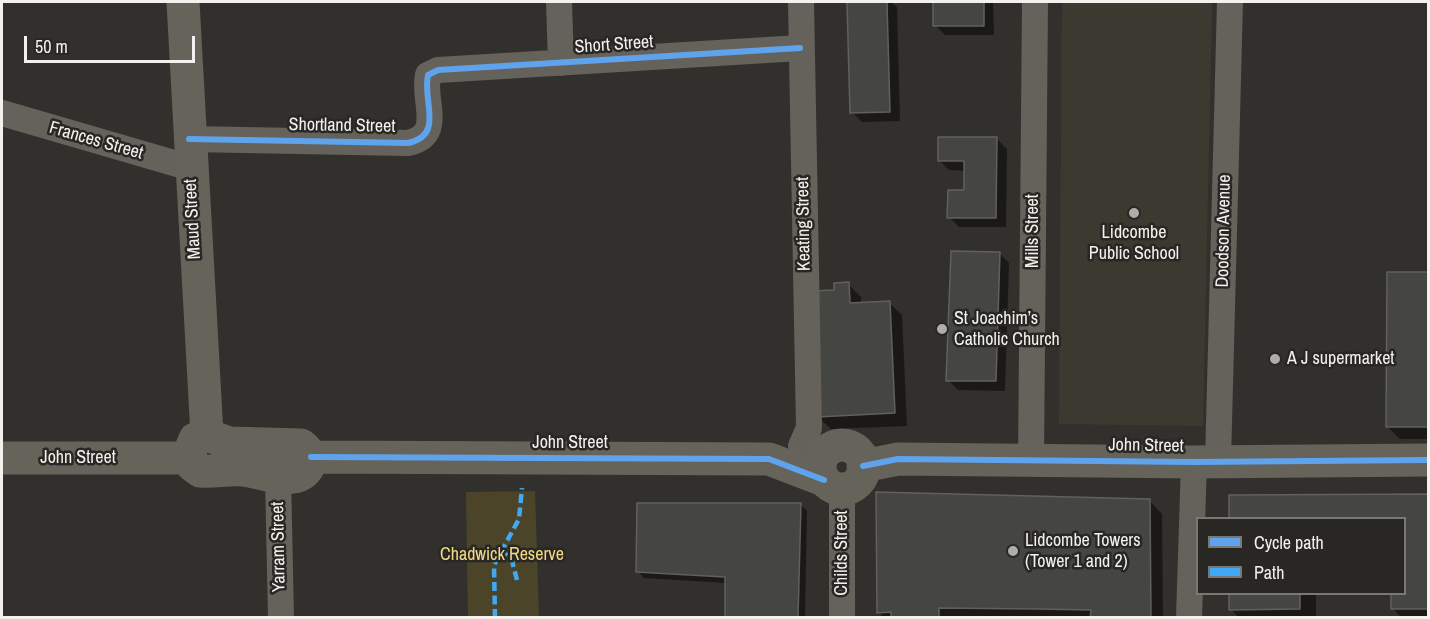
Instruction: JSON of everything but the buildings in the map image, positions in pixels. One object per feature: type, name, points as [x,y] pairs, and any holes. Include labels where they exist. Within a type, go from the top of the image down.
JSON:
[{"type":"street","name":"Maud Street","points":[[183,2],[190,153],[198,447]]},
{"type":"street","points":[[559,2],[561,63]]},
{"type":"street","name":"Keating Street","points":[[801,2],[800,48],[809,428],[801,446]]},
{"type":"street","name":"Mills Street","points":[[1031,460],[1035,2]]},
{"type":"street","name":"Doodson Avenue","points":[[1200,517],[1206,462],[1230,2]]},
{"type":"street","name":"Short Street","points":[[430,73],[446,69],[800,48]]},
{"type":"street","name":"Shortland Street","points":[[190,153],[424,139],[429,129],[426,82],[430,73]]},
{"type":"street","name":"Frances Street","points":[[2,113],[190,153]]},
{"type":"street","points":[[229,443],[295,443],[309,450],[311,458],[304,473],[295,477],[240,470],[200,471],[192,465],[198,447],[229,443]]},
{"type":"street","name":"John Street","points":[[769,459],[801,446],[848,446],[854,449],[843,478]]},
{"type":"street","name":"John Street","points":[[2,458],[198,447]]},
{"type":"street","name":"John Street","points":[[311,458],[769,459],[843,478],[898,459],[1206,462],[1428,460]]},
{"type":"street","name":"Yarram Street","points":[[278,476],[281,618]]},
{"type":"street","name":"Childs Street","points":[[842,618],[843,478]]},
{"type":"street","name":"Doodson Avenue","points":[[1189,618],[1196,554]]},
{"type":"shaded area","name":"Lidcombe Public School","points":[[1062,2],[1212,2],[1203,426],[1059,424]]},
{"type":"green space","name":"Chadwick Reserve","points":[[535,491],[539,617],[468,617],[466,492]]},
{"type":"marked path","points":[[495,618],[494,565],[519,519],[522,488]]},
{"type":"marked path","points":[[501,549],[512,561],[517,580]]},
{"type":"cycle path","points":[[189,139],[408,143],[419,139],[426,133],[430,116],[428,75],[438,70],[800,48]]},
{"type":"cycle path","points":[[311,457],[769,459],[824,480]]},
{"type":"cycle path","points":[[863,466],[898,459],[1194,462],[1428,460]]},
{"type":"place","name":"Lidcombe Public School","points":[[1134,213]]},
{"type":"place","name":"St Joachim’s Catholic Church","points":[[942,329]]},
{"type":"place","name":"A J supermarket","points":[[1275,359]]},
{"type":"place","name":"Lidcombe Towers (Tower 1 and 2)","points":[[1013,551]]}]
